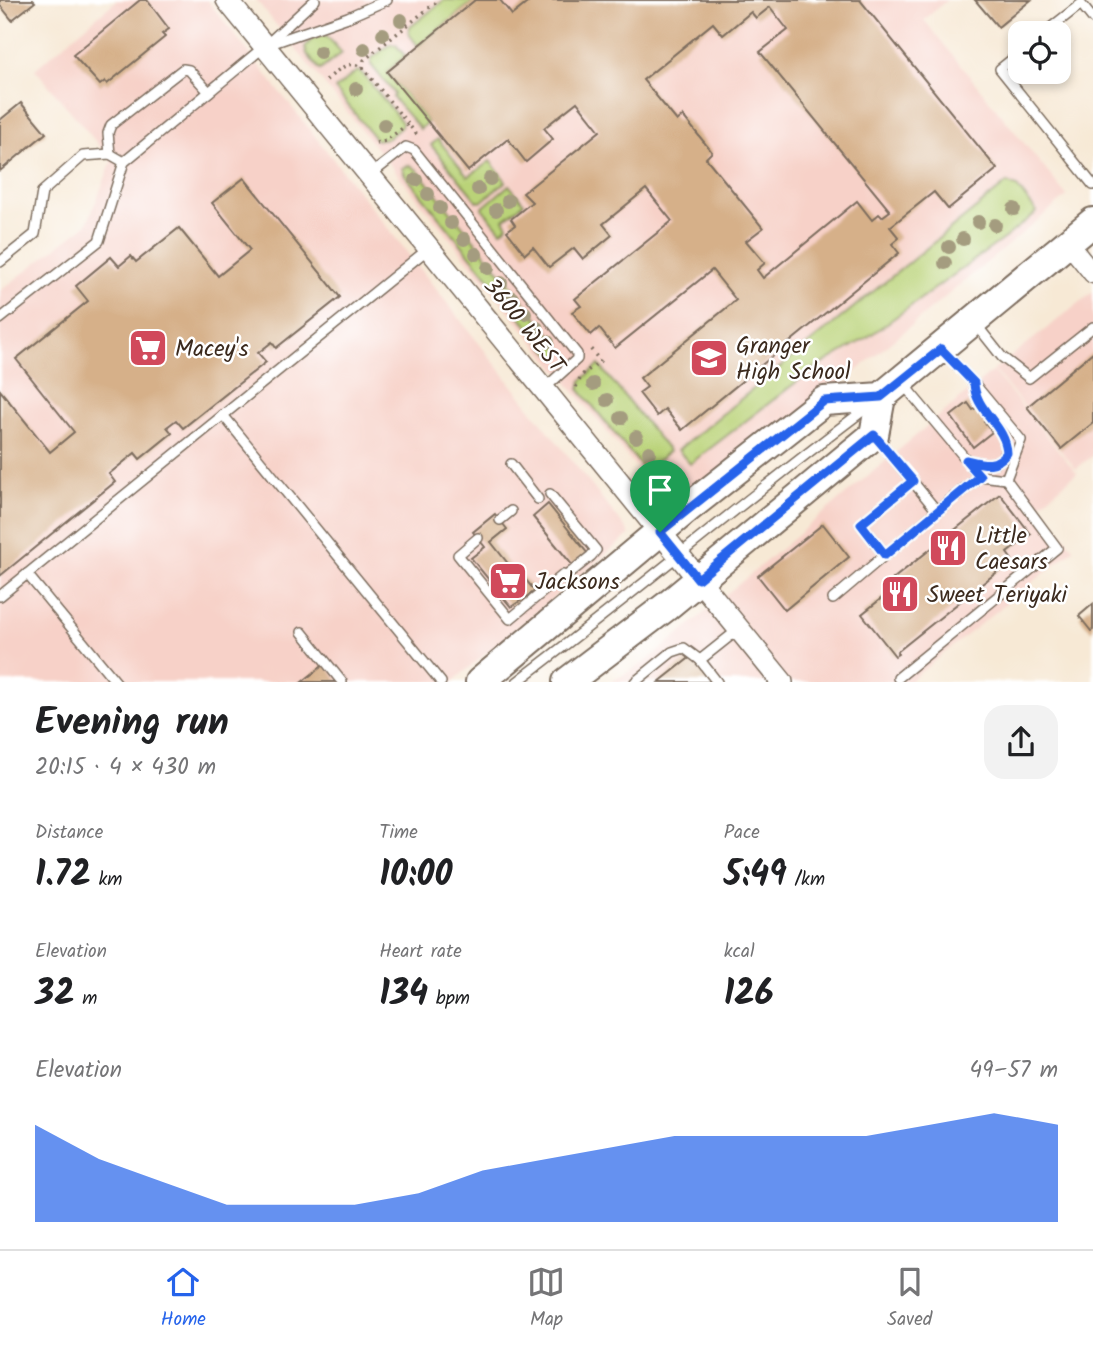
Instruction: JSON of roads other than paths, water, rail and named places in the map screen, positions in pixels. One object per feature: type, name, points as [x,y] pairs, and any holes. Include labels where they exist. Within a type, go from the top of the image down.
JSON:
[{"type":"main road","points":[[480,682],[570,584],[660,532],[824,401],[891,389],[1093,222]]},
{"type":"main road","points":[[567,682],[874,435],[891,389]]},
{"type":"street","name":"3600 WEST","points":[[228,0],[782,682]]},
{"type":"street","points":[[1068,243],[1093,274]]},
{"type":"lane","points":[[0,319],[99,241],[124,162],[265,46],[315,0]]},
{"type":"lane","points":[[265,46],[348,18],[387,0]]},
{"type":"lane","points":[[1059,21],[1081,4],[1093,19]]},
{"type":"lane","points":[[1008,63],[1000,69],[1008,79]]},
{"type":"lane","points":[[110,154],[108,133],[111,125],[183,69],[189,70],[209,92]]},
{"type":"lane","points":[[1012,84],[1093,185]]},
{"type":"lane","points":[[370,175],[406,147],[414,150],[577,354],[577,359],[544,389]]},
{"type":"lane","points":[[0,262],[35,234],[42,191],[83,156],[110,154],[124,162]]},
{"type":"lane","points":[[0,596],[429,248]]},
{"type":"lane","points":[[974,322],[1002,357],[1029,377],[1093,327]]},
{"type":"lane","points":[[941,349],[974,383],[1020,440],[1006,479]]},
{"type":"lane","points":[[966,460],[989,465],[1000,462],[1007,453],[1007,439],[974,397],[974,383]]},
{"type":"lane","points":[[517,682],[605,617],[767,483],[891,389],[980,476],[1006,479],[1057,548],[898,678]]},
{"type":"lane","points":[[223,415],[441,682]]},
{"type":"lane","points":[[874,435],[937,511]]},
{"type":"lane","points":[[511,464],[538,499]]},
{"type":"lane","points":[[833,599],[980,476]]},
{"type":"lane","points":[[885,555],[861,524],[913,481]]},
{"type":"lane","points":[[478,538],[458,555],[510,619],[570,584],[596,550],[551,494]]},
{"type":"lane","points":[[500,520],[511,512]]},
{"type":"lane","points":[[27,574],[116,682]]},
{"type":"lane","points":[[699,660],[739,629]]},
{"type":"lane","points":[[302,632],[342,682]]},
{"type":"lane","points":[[635,682],[679,649],[689,650],[717,682]]},
{"type":"place","name":"Macey's","points":[[148,348]]},
{"type":"place","name":"Granger High School","points":[[709,358]]},
{"type":"place","name":"Little Caesars","points":[[948,548]]},
{"type":"place","name":"Jacksons","points":[[508,581]]},
{"type":"place","name":"Sweet Teriyaki","points":[[900,594]]}]
